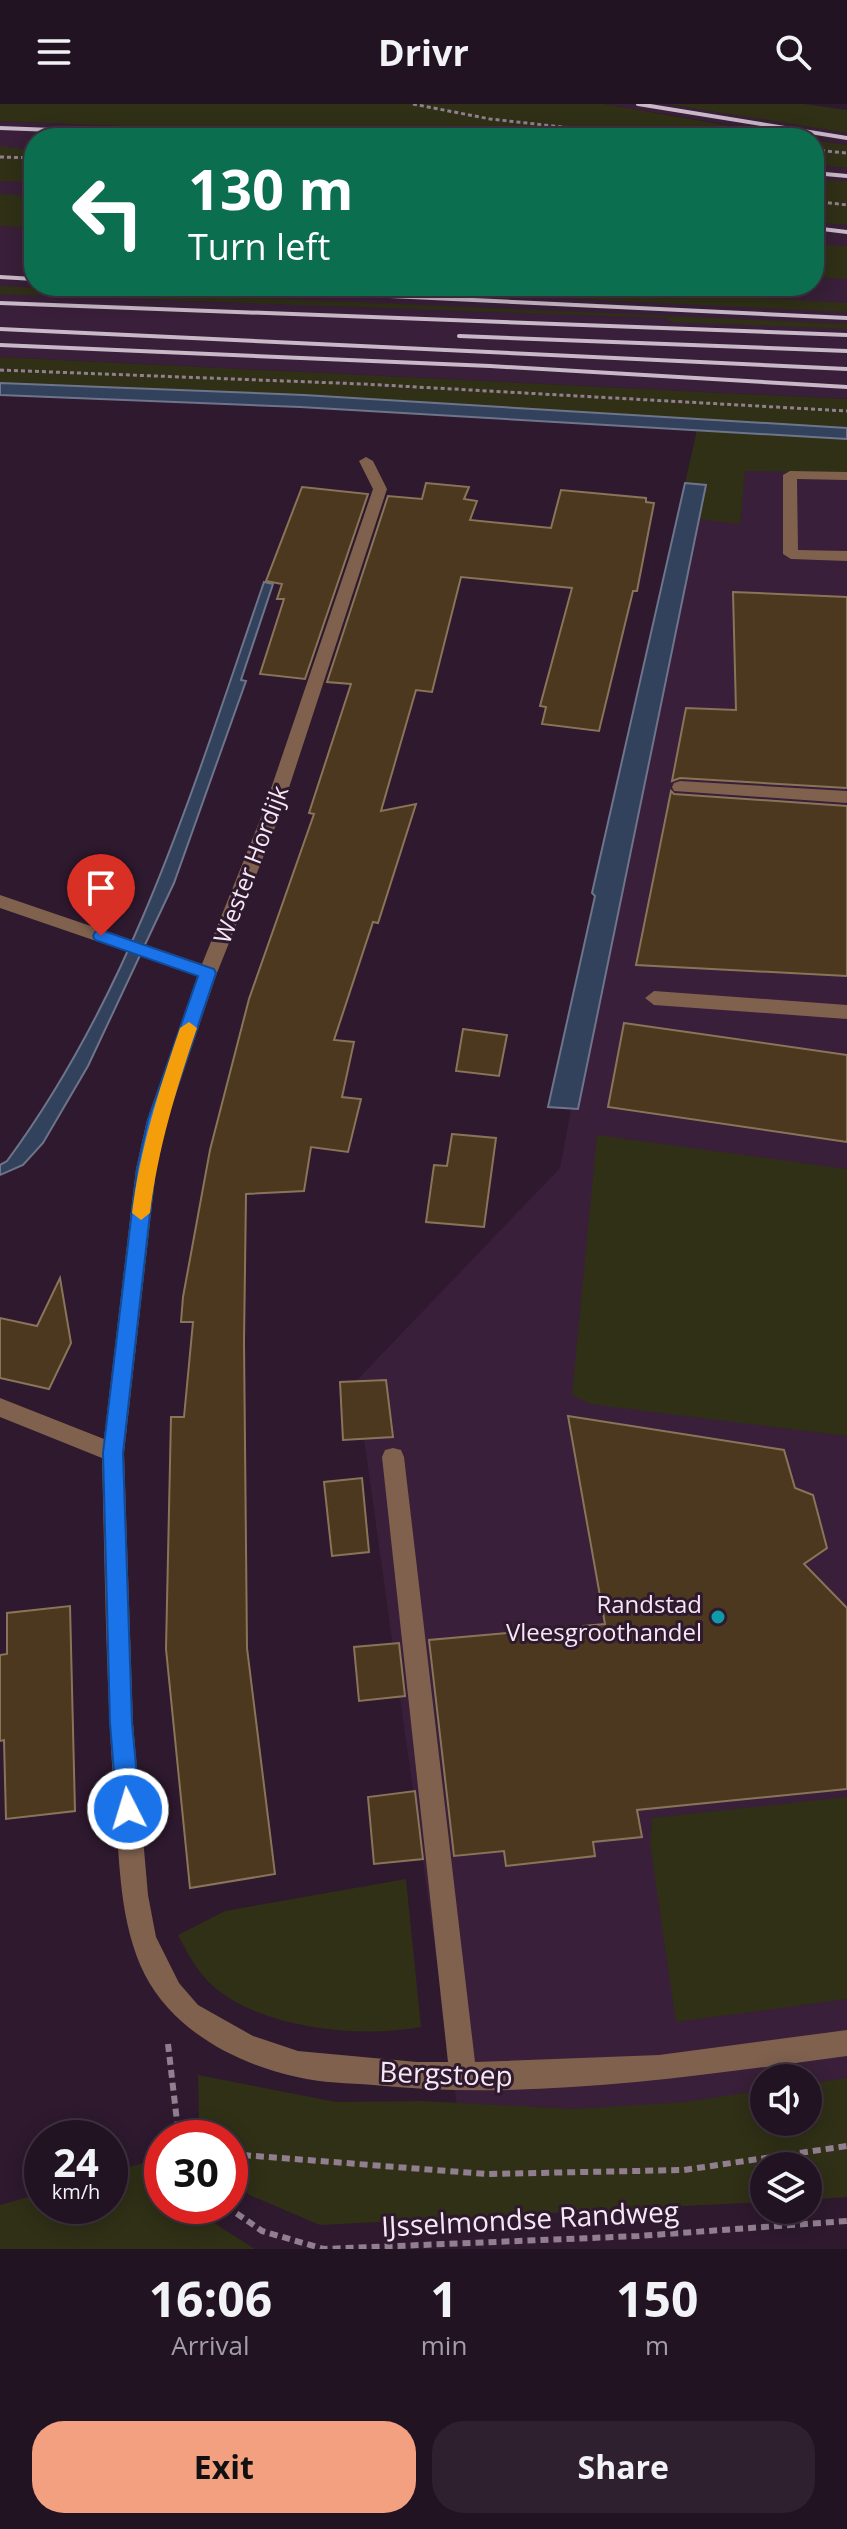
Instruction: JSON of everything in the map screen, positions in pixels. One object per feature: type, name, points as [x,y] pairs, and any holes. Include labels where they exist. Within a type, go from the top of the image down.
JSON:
[{"type":"street","name":"Wester Hordijk","points":[[135,1895],[121,1723],[113,1453],[146,1169],[157,1120],[208,973],[271,815],[380,489],[366,461]]},
{"type":"street","points":[[847,476],[790,475],[791,554],[847,556]]},
{"type":"street","points":[[680,787],[847,797]]},
{"type":"street","points":[[0,901],[208,973]]},
{"type":"street","points":[[654,998],[847,1012]]},
{"type":"street","points":[[0,1407],[113,1453]]},
{"type":"street","points":[[393,1457],[463,2076]]},
{"type":"street","name":"Bergstoep","points":[[135,1895],[143,1937],[154,1965],[170,1992],[189,2014],[247,2048],[298,2064],[417,2076],[521,2076],[659,2068],[847,2043]]},
{"type":"path","points":[[413,104],[506,121],[571,128]]},
{"type":"path","points":[[824,151],[847,153]]},
{"type":"path","points":[[0,157],[24,158]]},
{"type":"path","points":[[824,202],[847,205]]},
{"type":"path","points":[[0,370],[363,384],[847,411]]},
{"type":"path","points":[[177,2120],[168,2042],[189,2014]]},
{"type":"path","name":"IJsselmondse Randweg","points":[[248,2155],[486,2174],[684,2170],[847,2146]]},
{"type":"path","name":"IJsselmondse Randweg","points":[[248,2221],[262,2231],[324,2249],[639,2236],[847,2221]]},
{"type":"shaded area","points":[[604,104],[667,104],[816,128],[746,128]]},
{"type":"shaded area","points":[[0,121],[169,128],[24,128],[24,296],[824,296],[824,166],[847,168],[847,399],[0,357]]},
{"type":"shaded area","points":[[824,129],[847,133],[847,145],[824,141]]},
{"type":"shaded area","points":[[697,430],[847,439],[847,2170],[822,2169],[822,2152],[750,2152],[750,2167],[467,2178],[356,1381],[560,1168]]},
{"type":"green space","points":[[0,104],[604,104],[742,128],[169,128],[0,121]]},
{"type":"green space","points":[[667,104],[804,104],[847,110],[847,133]]},
{"type":"green space","points":[[824,142],[847,145],[847,168],[824,166]]},
{"type":"green space","points":[[0,146],[24,149],[24,182],[0,181]]},
{"type":"green space","points":[[824,180],[847,181],[847,225],[824,223]]},
{"type":"green space","points":[[0,194],[24,195],[24,227],[0,226]]},
{"type":"green space","points":[[824,245],[847,246],[847,279],[824,278]]},
{"type":"green space","points":[[0,286],[24,287],[24,295],[0,294]]},
{"type":"green space","points":[[56,296],[223,296],[847,324],[847,329],[671,322],[666,318]]},
{"type":"green space","points":[[518,296],[729,296],[847,303],[847,312]]},
{"type":"green space","points":[[0,357],[847,399],[847,428],[304,395],[0,383]]},
{"type":"green space","points":[[697,430],[847,439],[847,473],[745,471],[740,524],[698,519],[706,485],[685,483]]},
{"type":"green space","points":[[597,1135],[847,1169],[847,1436],[590,1404],[572,1395]]},
{"type":"green space","points":[[847,1797],[847,1999],[676,2022],[650,1843],[652,1818]]},
{"type":"green space","points":[[406,1879],[421,2027],[372,2031],[319,2028],[292,2023],[243,2006],[209,1982],[178,1935],[225,1911]]},
{"type":"green space","points":[[198,2075],[336,2102],[423,2101],[572,2109],[687,2102],[750,2092],[750,2136],[822,2136],[822,2082],[847,2078],[847,2197],[822,2199],[822,2152],[750,2152],[750,2203],[320,2225],[248,2194],[248,2120],[199,2120]]},
{"type":"green space","points":[[144,2163],[144,2224],[216,2224],[255,2249],[0,2249],[0,2205],[24,2198],[24,2224],[128,2224],[128,2167]]},
{"type":"water","points":[[0,383],[304,395],[847,428],[847,439],[300,407],[0,395]]},
{"type":"water","points":[[685,483],[706,485],[578,1109],[548,1107],[595,896],[592,893]]},
{"type":"water","points":[[264,582],[273,584],[241,680],[246,681],[174,883],[88,1066],[43,1143],[23,1165],[0,1175],[0,1165],[7,1161],[52,1095],[126,955],[186,808]]},
{"type":"building","points":[[426,483],[469,487],[464,499],[477,501],[470,520],[551,528],[561,490],[646,498],[646,502],[654,503],[637,591],[633,591],[599,731],[542,724],[546,707],[540,706],[572,588],[461,577],[432,692],[416,690],[381,811],[416,804],[378,923],[373,922],[334,1040],[354,1042],[342,1097],[361,1099],[348,1152],[311,1147],[304,1191],[246,1194],[247,1648],[275,1874],[190,1888],[166,1649],[171,1417],[184,1417],[193,1322],[181,1322],[183,1297],[210,1150],[249,999],[314,814],[309,813],[351,684],[327,682],[388,496],[422,499]]},
{"type":"building","points":[[302,487],[368,494],[305,679],[260,674],[284,599],[277,599],[282,584],[266,581]]},
{"type":"building","points":[[733,592],[847,597],[847,788],[680,778],[672,781],[686,708],[736,710]]},
{"type":"building","points":[[671,791],[674,794],[847,806],[847,976],[636,965]]},
{"type":"building","points":[[624,1023],[847,1055],[847,1142],[608,1107]]},
{"type":"building","points":[[463,1029],[507,1035],[499,1076],[456,1071]]},
{"type":"building","points":[[452,1134],[496,1138],[484,1227],[426,1222],[434,1165],[447,1166]]},
{"type":"building","points":[[60,1278],[71,1343],[49,1389],[0,1378],[0,1318],[37,1326]]},
{"type":"building","points":[[386,1380],[393,1437],[343,1440],[340,1382]]},
{"type":"building","name":"Randstad Vleesgroothandel","points":[[568,1416],[784,1450],[795,1488],[813,1495],[827,1548],[804,1564],[847,1608],[847,1789],[637,1810],[642,1837],[593,1842],[595,1856],[506,1866],[504,1851],[454,1856],[429,1640],[605,1624]]},
{"type":"building","points":[[362,1478],[369,1552],[332,1556],[324,1482]]},
{"type":"building","points":[[70,1606],[75,1811],[6,1819],[4,1740],[0,1741],[0,1655],[7,1654],[7,1613]]},
{"type":"building","points":[[399,1643],[405,1696],[359,1701],[354,1647]]},
{"type":"building","points":[[415,1791],[423,1859],[374,1864],[368,1797]]},
{"type":"railway","points":[[638,104],[786,128]]},
{"type":"railway","points":[[0,128],[24,129]]},
{"type":"railway","points":[[824,134],[847,138]]},
{"type":"railway","points":[[824,174],[847,176]]},
{"type":"railway","points":[[824,229],[847,232]]},
{"type":"railway","points":[[0,277],[24,278]]},
{"type":"railway","points":[[391,296],[847,318]]},
{"type":"railway","points":[[0,303],[847,335]]},
{"type":"railway","points":[[0,329],[847,369]]},
{"type":"railway","points":[[459,336],[847,351]]},
{"type":"railway","points":[[0,345],[490,366],[847,387]]},
{"type":"slow traffic","points":[[141,1213],[146,1169],[157,1120],[189,1028]]},
{"type":"place","name":"Randstad Vleesgroothandel","points":[[718,1617]]},
{"type":"route","points":[[101,936],[208,973],[157,1120],[146,1169],[113,1453],[121,1723],[128,1809]]}]
